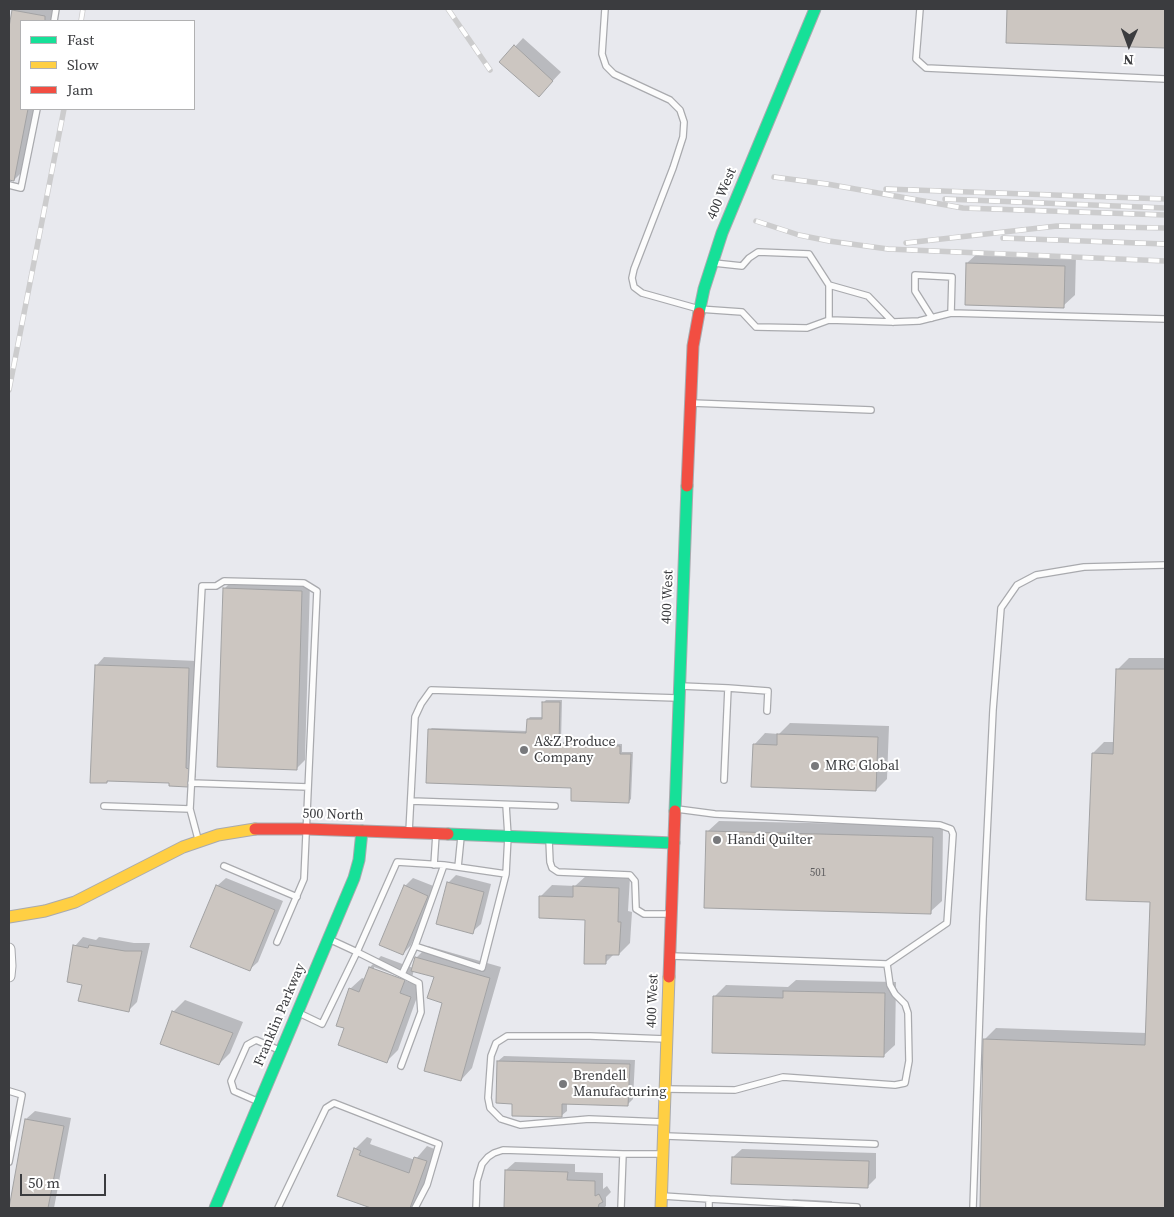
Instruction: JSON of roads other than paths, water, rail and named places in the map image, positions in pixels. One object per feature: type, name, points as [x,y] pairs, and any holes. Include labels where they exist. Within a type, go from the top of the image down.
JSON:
[{"type":"street","name":"400 West","points":[[661,1208],[693,346],[699,309],[712,262],[730,213],[815,9]]},
{"type":"street","name":"500 North","points":[[9,917],[45,911],[75,902],[171,852],[198,841],[218,835],[257,829],[306,829],[674,843]]},
{"type":"street","name":"Franklin Parkway","points":[[215,1208],[357,868],[361,851],[362,831]]},
{"type":"street","points":[[9,949],[9,976]]},
{"type":"lane","points":[[605,9],[602,54],[606,66],[614,74],[670,100],[680,110],[684,122],[682,137],[673,168],[634,269],[632,278],[634,287],[642,293],[699,309],[742,312],[756,327],[807,328],[829,320],[919,321],[951,313],[1165,319]]},
{"type":"lane","points":[[920,9],[916,60],[926,68],[1165,79]]},
{"type":"lane","points":[[9,185],[21,188],[37,110]]},
{"type":"lane","points":[[712,262],[742,266],[758,252],[809,254],[829,285],[829,320]]},
{"type":"lane","points":[[932,318],[915,291],[915,276],[952,277],[951,313]]},
{"type":"lane","points":[[829,285],[868,296],[893,322]]},
{"type":"lane","points":[[690,403],[872,410]]},
{"type":"lane","points":[[973,1208],[983,909],[993,710],[1001,608],[1018,585],[1036,575],[1084,567],[1165,565]]},
{"type":"lane","points":[[198,841],[190,810],[202,586],[216,586],[224,581],[304,583],[316,591],[304,879],[277,942]]},
{"type":"lane","points":[[724,780],[728,688]]},
{"type":"lane","points":[[409,833],[415,717],[431,690],[679,692],[728,688],[768,691],[767,711]]},
{"type":"lane","points":[[192,783],[308,787]]},
{"type":"lane","points":[[411,801],[555,806]]},
{"type":"lane","points":[[415,946],[482,968],[506,874],[508,836],[506,805]]},
{"type":"lane","points":[[104,806],[190,810]]},
{"type":"lane","points":[[670,956],[887,964],[947,923],[953,834],[952,829],[940,824],[715,814],[675,809]]},
{"type":"lane","points":[[434,864],[436,834]]},
{"type":"lane","points":[[458,867],[461,835]]},
{"type":"lane","points":[[549,838],[550,862],[552,868],[558,872],[630,875],[635,881],[636,909],[644,914],[671,914]]},
{"type":"lane","points":[[297,1012],[322,1024],[357,952],[397,862],[444,865],[506,874]]},
{"type":"lane","points":[[402,974],[415,946],[444,865]]},
{"type":"lane","points":[[224,866],[297,897]]},
{"type":"lane","points":[[328,939],[419,983],[421,1012],[401,1066]]},
{"type":"lane","points":[[665,1089],[736,1090],[783,1077],[895,1085],[906,1083],[909,1061],[908,1013],[905,1004],[895,994],[890,985],[887,964]]},
{"type":"lane","points":[[664,1122],[589,1119],[520,1125],[501,1119],[490,1108],[488,1098],[491,1056],[496,1043],[507,1036],[590,1036],[667,1039]]},
{"type":"lane","points":[[259,1102],[234,1091],[231,1081],[247,1045],[252,1042],[256,1040],[281,1051]]},
{"type":"lane","points":[[9,1091],[22,1095],[9,1162]]},
{"type":"lane","points":[[278,1208],[326,1108],[334,1103],[439,1144],[427,1185],[415,1208]]},
{"type":"lane","points":[[663,1136],[875,1144]]},
{"type":"lane","points":[[476,1208],[477,1181],[482,1164],[488,1156],[503,1150],[663,1154]]},
{"type":"lane","points":[[621,1208],[623,1154]]},
{"type":"lane","points":[[661,1196],[857,1208]]},
{"type":"lane","points":[[708,1208],[709,1199]]},
{"type":"railway","points":[[81,20],[83,9]]},
{"type":"railway","points":[[448,9],[490,70]]},
{"type":"railway","points":[[9,390],[64,110]]},
{"type":"railway","points":[[774,177],[827,184],[963,208],[1165,215]]},
{"type":"railway","points":[[886,189],[1165,199]]},
{"type":"railway","points":[[945,199],[1165,208]]},
{"type":"railway","points":[[756,221],[799,235],[888,249],[1165,261]]},
{"type":"railway","points":[[906,243],[1057,226],[1165,228]]},
{"type":"railway","points":[[1003,238],[1165,244]]},
{"type":"place","name":"A&Z Produce Company","points":[[524,750]]},
{"type":"place","name":"MRC Global","points":[[815,766]]},
{"type":"place","name":"Handi Quilter","points":[[717,840]]},
{"type":"place","name":"Brendell Manufacturing","points":[[563,1084]]}]
